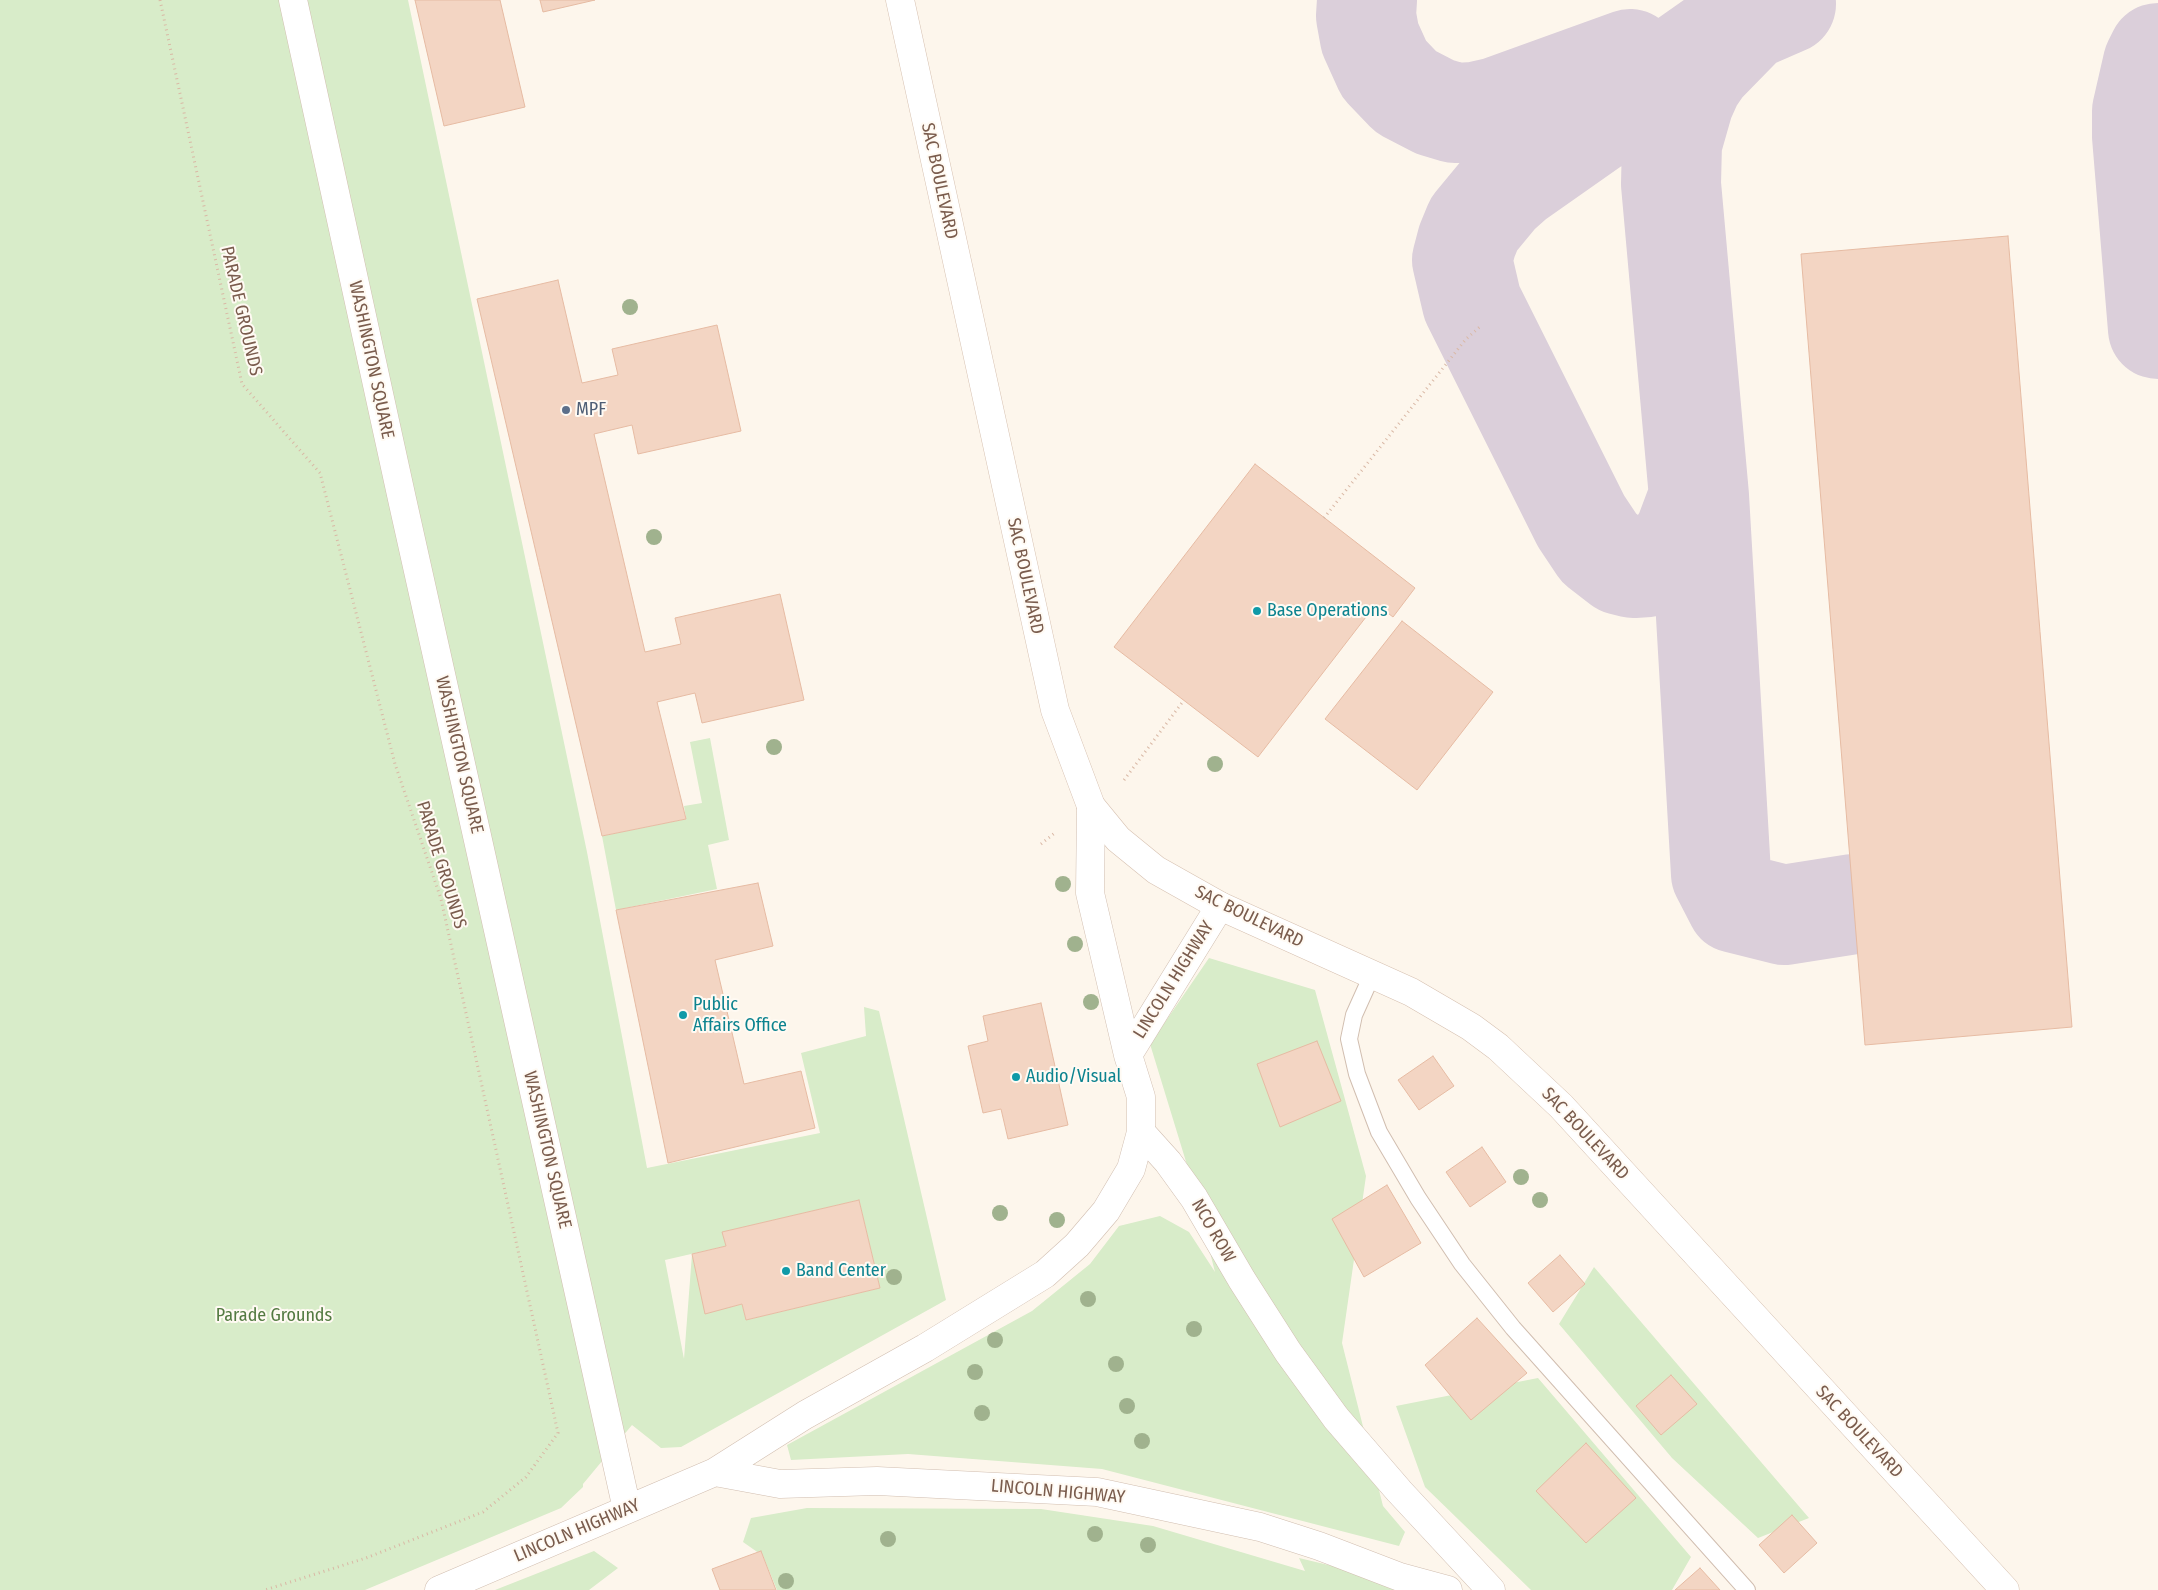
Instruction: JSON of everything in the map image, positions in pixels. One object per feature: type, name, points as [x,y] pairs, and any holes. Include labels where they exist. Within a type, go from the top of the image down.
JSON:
[{"type":"street","name":"WASHINGTON SQUARE","points":[[293,0],[404,509],[627,1509]]},
{"type":"street","name":"SAC BOULEVARD","points":[[900,0],[1055,710],[1091,806],[1118,838],[1156,870],[1220,906],[1411,992],[1471,1027],[1498,1047],[1561,1106],[2005,1590]]},
{"type":"street","points":[[1091,806],[1090,893],[1128,1055],[1141,1097],[1141,1132]]},
{"type":"street","name":"LINCOLN HIGHWAY","points":[[1128,1055],[1220,906]]},
{"type":"street","name":"LINCOLN HIGHWAY","points":[[439,1590],[716,1472],[805,1415],[925,1348],[1045,1274],[1077,1245],[1106,1212],[1131,1170],[1141,1132]]},
{"type":"street","name":"NCO ROW","points":[[1141,1132],[1168,1162],[1194,1198],[1242,1280],[1288,1352],[1336,1418],[1491,1590]]},
{"type":"street","name":"LINCOLN HIGHWAY","points":[[716,1472],[780,1484],[877,1481],[1097,1492],[1260,1527],[1319,1546],[1400,1577],[1448,1590]]},
{"type":"lane","points":[[1372,975],[1354,1015],[1349,1039],[1357,1074],[1379,1132],[1418,1198],[1462,1264],[1513,1328],[1748,1590]]},
{"type":"path","name":"PARADE GROUNDS","points":[[160,0],[242,384],[320,473],[395,764],[441,899],[558,1433],[526,1477],[483,1512],[366,1558],[265,1590]]},
{"type":"path","points":[[1324,518],[1466,339],[1482,325]]},
{"type":"path","points":[[1124,780],[1184,700]]},
{"type":"path","points":[[1041,844],[1061,828]]},
{"type":"green space","name":"Parade Grounds","points":[[0,0],[408,0],[587,852],[647,1168],[820,1133],[801,1053],[866,1036],[864,1007],[879,1011],[946,1300],[681,1447],[661,1448],[632,1425],[583,1484],[583,1487],[561,1508],[365,1590],[0,1590]],"holes":[[[859,1200],[880,1288],[746,1320],[742,1304],[706,1313],[692,1254],[684,1359],[665,1260],[726,1246],[723,1232]]]},
{"type":"green space","points":[[710,738],[729,840],[708,845],[717,889],[616,910],[602,836],[686,819],[684,806],[702,803],[690,742]]},
{"type":"green space","points":[[1209,958],[1315,990],[1366,1176],[1342,1343],[1383,1506],[1405,1532],[1399,1546],[1102,1469],[908,1454],[791,1460],[787,1445],[1032,1311],[1090,1264],[1119,1226],[1160,1216],[1189,1232],[1215,1272],[1191,1178],[1150,1044]]},
{"type":"green space","points":[[1594,1267],[1809,1518],[1758,1538],[1672,1458],[1559,1324]]},
{"type":"green space","points":[[1538,1378],[1691,1557],[1672,1590],[1531,1590],[1425,1487],[1396,1406]]},
{"type":"green space","points":[[807,1508],[1041,1509],[1153,1526],[1305,1571],[1299,1558],[1433,1590],[777,1590],[763,1556],[743,1542],[751,1518]]},
{"type":"green space","points":[[594,1551],[618,1568],[589,1590],[495,1590]]},
{"type":"building","points":[[415,0],[500,0],[525,107],[444,126]]},
{"type":"building","points":[[540,0],[595,0],[543,12]]},
{"type":"building","points":[[2008,236],[2072,1027],[1865,1045],[1801,254]]},
{"type":"building","points":[[558,280],[582,383],[618,375],[612,349],[717,325],[741,431],[638,454],[632,425],[594,434],[645,652],[681,644],[675,618],[780,594],[804,700],[702,723],[695,693],[657,702],[686,819],[602,836],[477,299]]},
{"type":"building","name":"Base Operations","points":[[1255,464],[1415,588],[1393,617],[1376,604],[1258,757],[1114,647]]},
{"type":"building","points":[[1402,621],[1493,692],[1417,790],[1325,719]]},
{"type":"building","name":"Public Affairs Office","points":[[758,883],[773,946],[715,960],[744,1084],[801,1071],[815,1128],[668,1163],[616,910]]},
{"type":"building","name":"Audio/Visual","points":[[1041,1003],[1068,1125],[1008,1139],[1001,1109],[983,1113],[968,1046],[988,1041],[983,1016]]},
{"type":"building","points":[[1317,1041],[1341,1101],[1280,1127],[1257,1064]]},
{"type":"building","points":[[1433,1056],[1454,1086],[1419,1110],[1398,1080]]},
{"type":"building","points":[[1482,1147],[1506,1182],[1470,1207],[1446,1172]]},
{"type":"building","points":[[1387,1185],[1421,1243],[1364,1277],[1332,1219]]},
{"type":"building","name":"Band Center","points":[[859,1200],[880,1288],[746,1320],[742,1304],[705,1314],[692,1254],[726,1246],[722,1232]]},
{"type":"building","points":[[1560,1255],[1585,1284],[1553,1312],[1528,1283]]},
{"type":"building","points":[[1477,1318],[1527,1373],[1471,1420],[1425,1365]]},
{"type":"building","points":[[1671,1375],[1697,1404],[1661,1435],[1636,1406]]},
{"type":"building","points":[[1586,1443],[1636,1498],[1586,1543],[1536,1491]]},
{"type":"building","points":[[1792,1515],[1817,1543],[1784,1573],[1759,1545]]},
{"type":"building","points":[[761,1551],[776,1590],[720,1590],[712,1569]]},
{"type":"building","points":[[1700,1568],[1720,1590],[1675,1590]]},
{"type":"taxiway","points":[[1367,0],[1366,16],[1370,38],[1384,69],[1406,92],[1435,107],[1455,113],[1475,112],[1497,107],[1630,59]]},
{"type":"taxiway","points":[[1786,4],[1747,21],[1704,65],[1693,81],[1684,101],[1672,143],[1671,184],[1699,496],[1721,874],[1736,903],[1784,915],[1854,904]]},
{"type":"taxiway","points":[[1699,496],[1684,536],[1674,551],[1662,562],[1648,567],[1633,568],[1621,565],[1599,548],[1581,521],[1472,303],[1462,260],[1474,224],[1498,195],[1516,179],[1721,35]]},
{"type":"taxiway","points":[[2158,53],[2153,63],[2142,111],[2142,136],[2158,329]]},
{"type":"place","name":"MPF","points":[[566,410]]},
{"type":"place","name":"Base Operations","points":[[1257,611]]},
{"type":"place","name":"Public Affairs Office","points":[[683,1015]]},
{"type":"place","name":"Audio/Visual","points":[[1016,1077]]},
{"type":"place","name":"Band Center","points":[[786,1271]]}]
